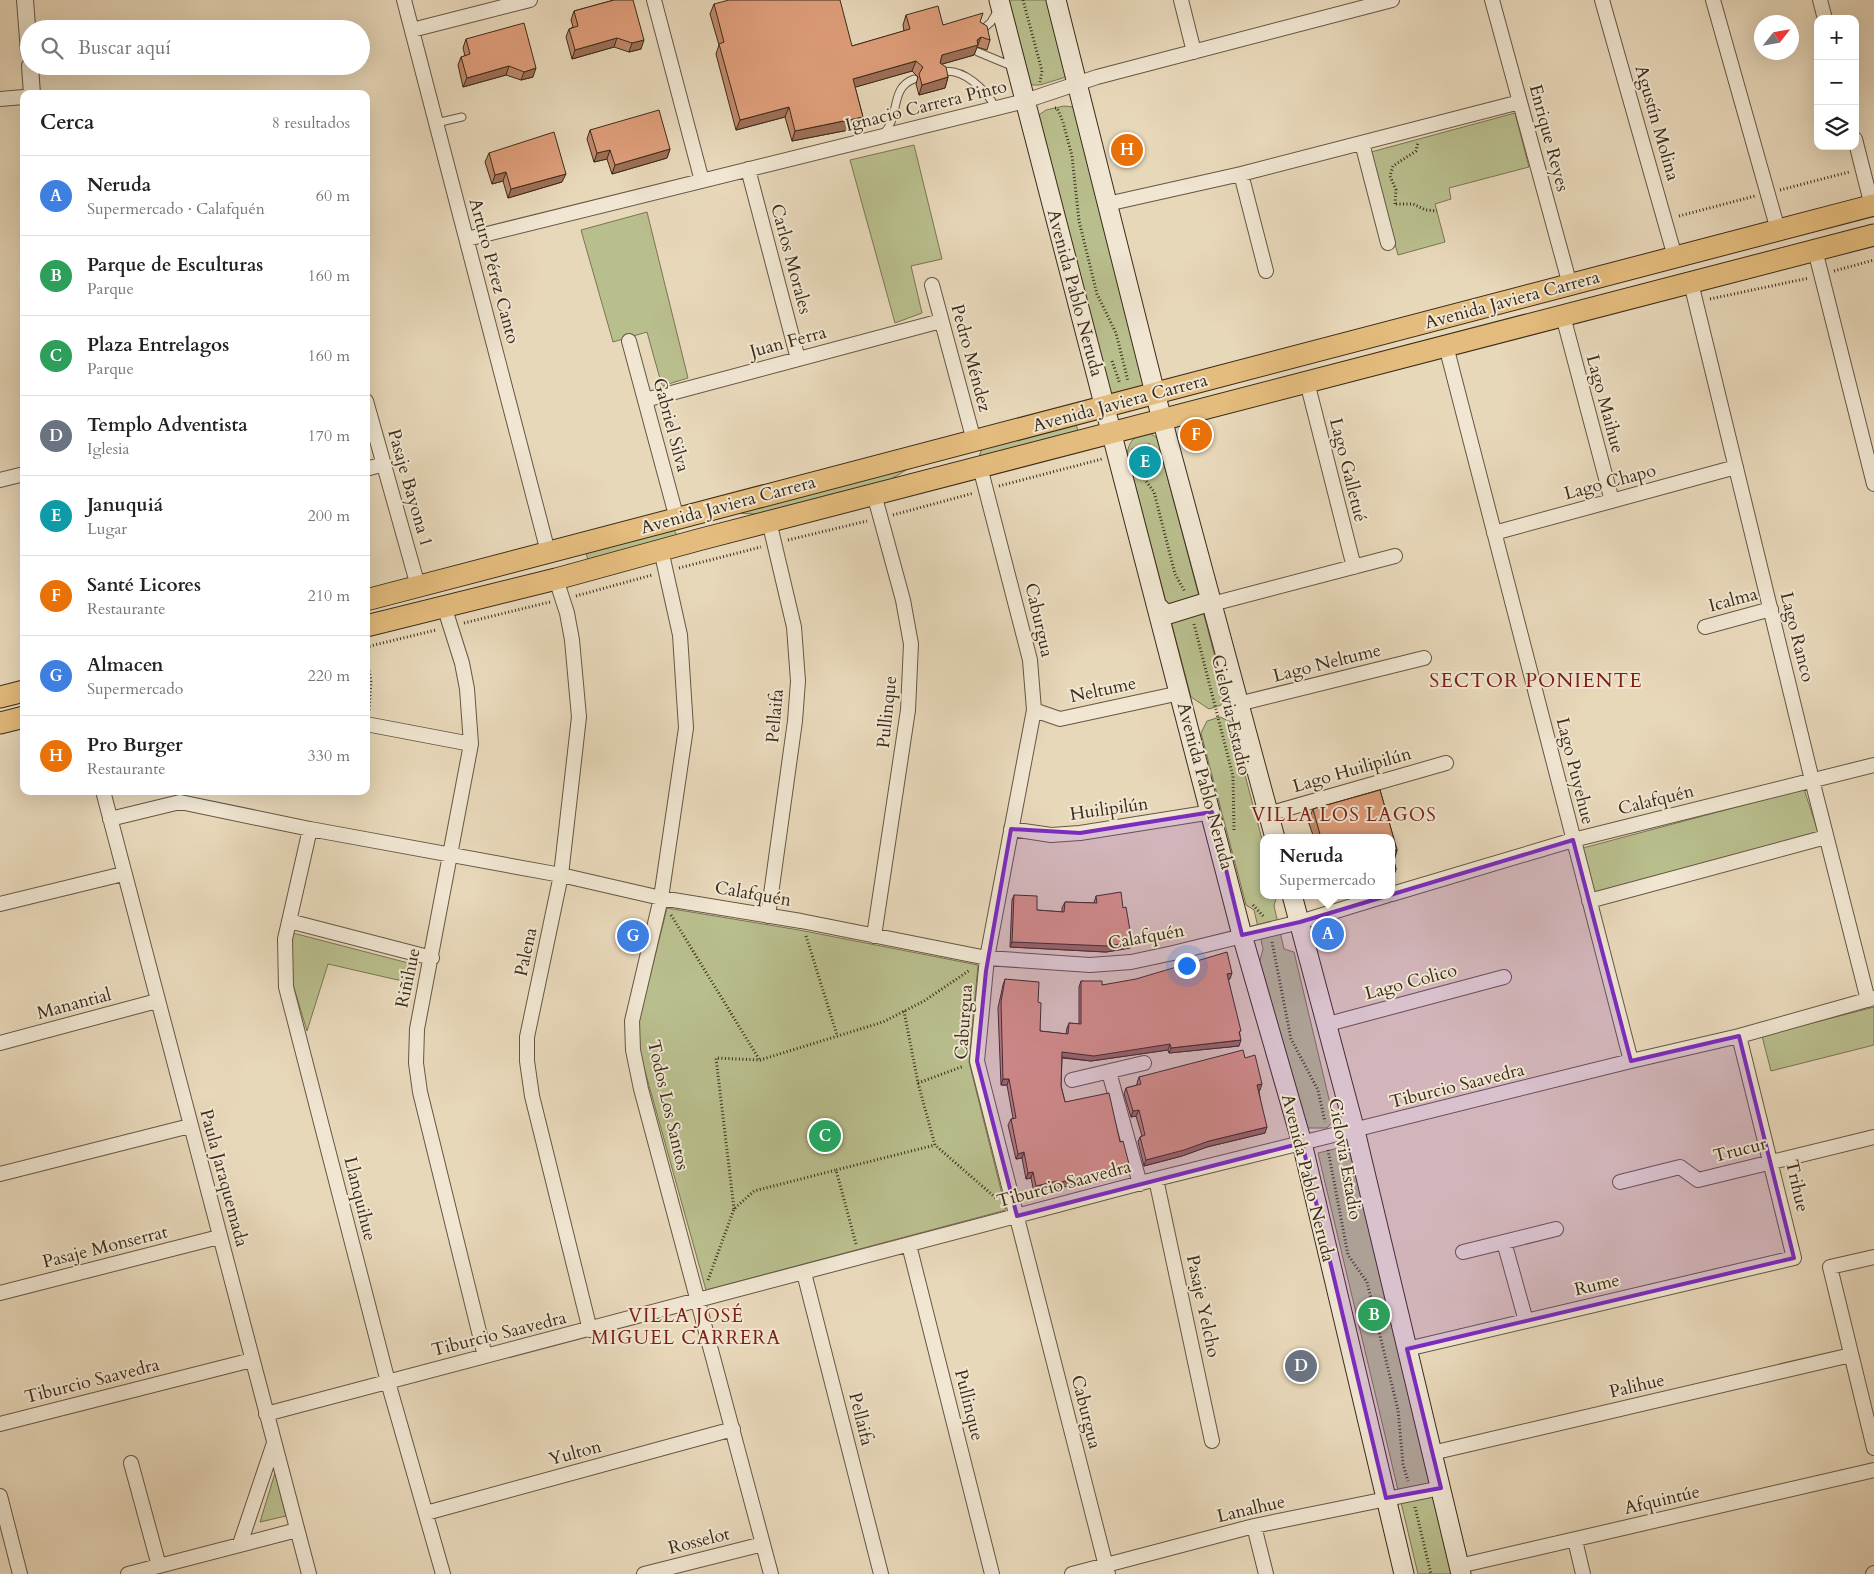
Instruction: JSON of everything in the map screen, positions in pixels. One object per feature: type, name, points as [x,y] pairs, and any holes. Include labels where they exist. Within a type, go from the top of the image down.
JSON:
[{"type":"main road","points":[[1056,0],[1155,393],[1274,834]]},
{"type":"main road","name":"Avenida Pablo Neruda","points":[[1000,3],[1104,407],[1212,812],[1242,934],[1302,1143],[1404,1574]]},
{"type":"main road","name":"Avenida Javiera Carrera","points":[[370,599],[1873,205]]},
{"type":"main road","points":[[1815,250],[1827,224],[1840,214]]},
{"type":"main road","name":"Avenida Javiera Carrera","points":[[370,625],[1874,235]]},
{"type":"main road","points":[[1652,263],[1660,263],[1675,268],[1691,283]]},
{"type":"main road","points":[[1446,346],[1451,329],[1460,314]]},
{"type":"main road","points":[[973,468],[974,441]]},
{"type":"main road","points":[[677,519],[698,540]]},
{"type":"main road","points":[[533,584],[548,552]]},
{"type":"main road","points":[[405,615],[418,586]]},
{"type":"main road","points":[[1158,607],[1163,612],[1169,614],[1211,603]]},
{"type":"main road","points":[[0,697],[20,692]]},
{"type":"main road","points":[[0,723],[20,718]]},
{"type":"main road","points":[[1293,899],[1355,1131],[1460,1570]]},
{"type":"street","points":[[25,0],[27,20]]},
{"type":"street","name":"Arturo Pérez Canto","points":[[404,0],[548,552]]},
{"type":"street","points":[[412,30],[530,0]]},
{"type":"street","points":[[654,0],[702,181]]},
{"type":"street","points":[[1181,0],[1194,52]]},
{"type":"street","name":"Ignacio Carrera Pinto","points":[[467,239],[1025,101],[1076,83],[1392,0]]},
{"type":"street","name":"Enrique Reyes","points":[[1492,0],[1570,285]]},
{"type":"street","name":"Agustín Molina","points":[[1602,0],[1675,257]]},
{"type":"street","points":[[1713,0],[1778,230]]},
{"type":"street","points":[[1820,0],[1824,15]]},
{"type":"street","points":[[31,75],[32,90]]},
{"type":"street","points":[[0,99],[20,97]]},
{"type":"street","points":[[1107,204],[1241,174],[1520,102]]},
{"type":"street","points":[[1362,143],[1388,243]]},
{"type":"street","points":[[1858,150],[1873,205]]},
{"type":"street","name":"Carlos Morales","points":[[748,169],[798,359]]},
{"type":"street","points":[[1241,174],[1266,271]]},
{"type":"street","points":[[1815,250],[1874,484]]},
{"type":"street","name":"Lago Ranco","points":[[1691,283],[1826,837],[1871,999]]},
{"type":"street","name":"Pedro Méndez","points":[[932,285],[974,441]]},
{"type":"street","name":"Lago Maihue","points":[[1563,316],[1612,501]]},
{"type":"street","name":"Juan Ferra","points":[[645,400],[942,320]]},
{"type":"street","name":"Gabriel Silva","points":[[629,341],[677,519]]},
{"type":"street","name":"Lago Puyehue","points":[[1446,346],[1631,1061]]},
{"type":"street","name":"Lago Galletué","points":[[1307,382],[1354,567]]},
{"type":"street","name":"Pasaje Bayona 1","points":[[370,414],[418,586]]},
{"type":"street","points":[[370,468],[384,464]]},
{"type":"street","name":"Lago Chapo","points":[[1494,533],[1736,467]]},
{"type":"street","name":"Caburgua","points":[[973,468],[1030,660],[1034,710],[987,958],[977,1061],[1107,1570]]},
{"type":"street","points":[[0,480],[20,475]]},
{"type":"street","name":"Pullinque","points":[[874,494],[903,600],[911,644],[908,710],[874,936]]},
{"type":"street","name":"Pellaifa","points":[[768,916],[795,722],[798,681],[794,627],[769,521]]},
{"type":"street","name":"Todos Los Santos","points":[[661,550],[680,635],[686,728],[661,898],[632,1021],[633,1050],[641,1089],[700,1301],[771,1574]]},
{"type":"street","points":[[1211,603],[1395,556]]},
{"type":"street","name":"Palena","points":[[556,578],[568,613],[579,717],[561,875],[527,1037],[527,1061],[532,1096],[590,1330]]},
{"type":"street","name":"Riñihue","points":[[444,606],[462,663],[467,689],[472,744],[417,1028],[417,1078],[485,1356]]},
{"type":"street","name":"Icalma","points":[[1705,627],[1771,609]]},
{"type":"street","name":"Lago Neltume","points":[[1238,704],[1424,658]]},
{"type":"street","name":"Neltume","points":[[1034,710],[1060,719],[1180,693]]},
{"type":"street","points":[[370,725],[472,744]]},
{"type":"street","name":"Lago Huilipilún","points":[[1268,814],[1446,763]]},
{"type":"street","name":"Calafquén","points":[[1395,893],[1573,840],[1874,764]]},
{"type":"street","name":"Paula Jaraquemada","points":[[104,795],[123,874],[309,1574]]},
{"type":"street","name":"Calafquén","points":[[110,819],[180,802],[310,829],[561,875],[661,898],[801,922],[987,958],[1090,965],[1131,962],[1242,934],[1300,922],[1360,899]]},
{"type":"street","name":"Huilipilún","points":[[1011,829],[1051,834],[1080,833],[1212,812]]},
{"type":"street","name":"Llanquihue","points":[[310,829],[289,921],[284,956],[286,987],[388,1382],[443,1574]]},
{"type":"street","points":[[1589,901],[1826,837]]},
{"type":"street","points":[[0,904],[123,874]]},
{"type":"street","points":[[289,921],[432,958]]},
{"type":"street","name":"Lago Colico","points":[[1328,1024],[1504,977]]},
{"type":"street","name":"Tiburcio Saavedra","points":[[266,1414],[1140,1184],[1631,1061],[1739,1036],[1871,999]]},
{"type":"street","name":"Manantial","points":[[0,1043],[157,1001]]},
{"type":"street","name":"Trihue","points":[[1739,1036],[1772,1162],[1794,1258]]},
{"type":"street","points":[[1072,1080],[1144,1063]]},
{"type":"street","points":[[1109,1072],[1140,1184]]},
{"type":"street","points":[[0,1174],[190,1126]]},
{"type":"street","name":"Trucur","points":[[1620,1182],[1680,1167],[1698,1180],[1874,1137]]},
{"type":"street","name":"Pasaje Yelcho","points":[[1156,1180],[1212,1441]]},
{"type":"street","points":[[1463,1252],[1556,1229]]},
{"type":"street","name":"Pasaje Monserrat","points":[[0,1293],[219,1237]]},
{"type":"street","points":[[1504,1242],[1526,1321]]},
{"type":"street","name":"Pullinque","points":[[909,1245],[992,1574]]},
{"type":"street","points":[[1874,1257],[1830,1267],[1874,1448]]},
{"type":"street","name":"Rume","points":[[1407,1349],[1794,1258]]},
{"type":"street","name":"Pellaifa","points":[[804,1273],[881,1574]]},
{"type":"street","name":"Palihue","points":[[1432,1453],[1851,1355]]},
{"type":"street","name":"Tiburcio Saavedra","points":[[0,1424],[252,1360]]},
{"type":"street","name":"Yulton","points":[[426,1513],[733,1430]]},
{"type":"street","points":[[240,1544],[274,1443]]},
{"type":"street","points":[[131,1463],[159,1566]]},
{"type":"street","name":"Afquintúe","points":[[1460,1570],[1575,1540],[1874,1470]]},
{"type":"street","name":"Lanalhue","points":[[1072,1574],[1107,1570],[1254,1526],[1441,1488]]},
{"type":"street","points":[[0,1496],[20,1574]]},
{"type":"street","points":[[1254,1526],[1266,1574]]},
{"type":"street","points":[[128,1574],[297,1530]]},
{"type":"street","points":[[1575,1540],[1583,1574]]},
{"type":"street","name":"Rosselot","points":[[644,1574],[763,1544]]},
{"type":"lane","points":[[982,31],[991,22],[1000,3]]},
{"type":"lane","points":[[978,52],[990,58],[1008,63],[1018,71]]},
{"type":"lane","points":[[940,72],[955,71],[963,76],[988,94],[996,108]]},
{"type":"lane","points":[[880,137],[894,119],[898,92],[905,83],[914,79]]},
{"type":"lane","points":[[436,123],[462,116]]},
{"type":"path","points":[[1022,0],[1042,71]]},
{"type":"path","points":[[1057,108],[1063,122],[1072,156],[1079,221],[1097,294],[1116,332],[1130,389]]},
{"type":"path","points":[[1395,204],[1396,190],[1390,176],[1393,166],[1416,152],[1424,127]]},
{"type":"path","points":[[1379,209],[1386,210],[1395,204],[1413,204],[1426,210],[1436,210]]},
{"type":"path","name":"Ciclovia Estadio","points":[[1133,440],[1143,477],[1154,492],[1176,574],[1185,590],[1234,776],[1234,834]]},
{"type":"path","points":[[370,675],[370,689]]},
{"type":"path","points":[[661,898],[760,1060]]},
{"type":"path","name":"Ciclovia Estadio","points":[[1249,902],[1263,914],[1275,953],[1291,1039],[1318,1090],[1327,1128],[1326,1138],[1348,1255],[1367,1282],[1398,1410],[1403,1464],[1431,1574]]},
{"type":"path","points":[[801,922],[837,1036]]},
{"type":"path","points":[[734,1210],[716,1058],[760,1060],[883,1022],[924,1001],[987,958]]},
{"type":"path","points":[[904,1011],[918,1083],[936,1145],[1017,1216]]},
{"type":"path","points":[[918,1083],[977,1061]]},
{"type":"path","points":[[700,1301],[734,1210],[754,1191],[936,1145]]},
{"type":"path","points":[[836,1170],[860,1258]]},
{"type":"highlighted area","points":[[1212,812],[1242,935],[1300,922],[1573,840],[1631,1061],[1739,1036],[1794,1258],[1407,1349],[1441,1488],[1386,1498],[1302,1143],[1017,1216],[977,1061],[986,971],[1011,829],[1080,833]]},
{"type":"green space","points":[[1009,0],[1047,0],[1066,77],[1040,85],[1031,85]]},
{"type":"green space","points":[[1064,106],[1074,107],[1146,387],[1110,397],[1039,115],[1046,110]]},
{"type":"green space","points":[[1515,113],[1529,167],[1449,188],[1451,199],[1435,204],[1445,242],[1398,255],[1371,152]]},
{"type":"green space","points":[[914,145],[942,259],[911,266],[922,313],[895,323],[850,160]]},
{"type":"green space","points":[[647,212],[688,378],[662,386],[647,332],[613,342],[581,230]]},
{"type":"green space","points":[[1076,424],[1079,434],[978,460],[982,448]]},
{"type":"green space","points":[[1150,433],[1157,438],[1223,687],[1225,698],[1221,705],[1209,709],[1191,697],[1127,454],[1130,444],[1134,439],[1140,435]]},
{"type":"green space","points":[[911,467],[888,481],[758,514],[732,513]]},
{"type":"green space","points":[[672,528],[678,536],[588,561],[586,552]]},
{"type":"green space","points":[[1220,717],[1231,722],[1261,834],[1260,899],[1276,899],[1274,906],[1284,949],[1294,952],[1334,1120],[1327,1128],[1307,1128],[1259,964],[1263,949],[1254,910],[1246,905],[1201,733],[1207,721]]},
{"type":"green space","points":[[1804,789],[1819,835],[1595,895],[1583,848]]},
{"type":"green space","points":[[667,908],[799,930],[978,965],[969,1062],[1006,1210],[706,1290],[640,1053],[639,1020]]},
{"type":"green space","points":[[293,933],[416,965],[411,983],[328,964],[307,1031],[286,961]]},
{"type":"green space","points":[[1874,1007],[1874,1045],[1771,1071],[1762,1036]]},
{"type":"green space","points":[[1351,1145],[1455,1574],[1418,1574],[1318,1153]]},
{"type":"green space","points":[[275,1473],[286,1516],[260,1522]]},
{"type":"building","points":[[614,0],[633,0],[644,40],[632,43],[617,38],[575,50],[569,29],[578,26],[574,11]]},
{"type":"building","points":[[729,0],[840,0],[852,46],[910,29],[906,15],[938,6],[943,25],[983,13],[980,22],[987,26],[990,40],[981,37],[977,40],[978,45],[942,55],[940,63],[946,67],[948,77],[922,85],[919,74],[923,67],[916,61],[853,79],[863,117],[795,131],[789,107],[740,120],[719,44],[724,42],[714,4]]},
{"type":"building","points":[[524,23],[536,68],[524,72],[509,66],[467,78],[461,57],[470,54],[466,39]]},
{"type":"building","points":[[659,110],[670,149],[615,165],[610,150],[597,153],[590,130]]},
{"type":"building","points":[[554,132],[566,174],[511,189],[506,172],[495,175],[489,153]]},
{"type":"building","points":[[1380,790],[1392,834],[1320,834],[1313,809]]},
{"type":"building","points":[[1121,892],[1123,908],[1126,907],[1132,942],[1108,946],[1012,942],[1014,895],[1037,896],[1037,910],[1064,912],[1065,902],[1097,903],[1096,896]]},
{"type":"building","points":[[1227,952],[1232,973],[1227,974],[1241,1031],[1239,1032],[1241,1040],[1171,1048],[1170,1044],[1094,1056],[1062,1052],[1061,1086],[1065,1102],[1109,1093],[1120,1142],[1123,1141],[1129,1164],[1058,1183],[1057,1181],[1036,1186],[1033,1172],[1028,1173],[1024,1152],[1018,1154],[1011,1119],[1016,1118],[1009,1079],[1003,1079],[1001,1002],[1005,979],[1039,982],[1038,1002],[1041,1003],[1040,1031],[1068,1034],[1069,1023],[1081,1024],[1081,981],[1102,981],[1102,985],[1136,979]]},
{"type":"building","points":[[1243,1050],[1245,1058],[1255,1055],[1262,1084],[1257,1085],[1267,1127],[1209,1141],[1146,1160],[1140,1137],[1145,1135],[1139,1110],[1133,1111],[1126,1088],[1141,1084],[1139,1077]]},
{"type":"place","name":"Pro Burger","points":[[1127,150]]},
{"type":"place","name":"Santé Licores","points":[[1196,435]]},
{"type":"place","name":"Januquiá","points":[[1145,462]]},
{"type":"place","name":"Neruda","points":[[1328,934]]},
{"type":"place","name":"Almacen","points":[[633,936]]},
{"type":"place","name":"Plaza Entrelagos","points":[[825,1136]]},
{"type":"place","name":"Parque de Esculturas","points":[[1374,1315]]},
{"type":"place","name":"Templo Adventista","points":[[1301,1366]]},
{"type":"district","name":"SECTOR PONIENTE","points":[[1536,680]]},
{"type":"district","name":"VILLA LOS LAGOS","points":[[1344,815]]},
{"type":"district","name":"VILLA JOSÉ MIGUEL CARRERA","points":[[686,1327]]}]
